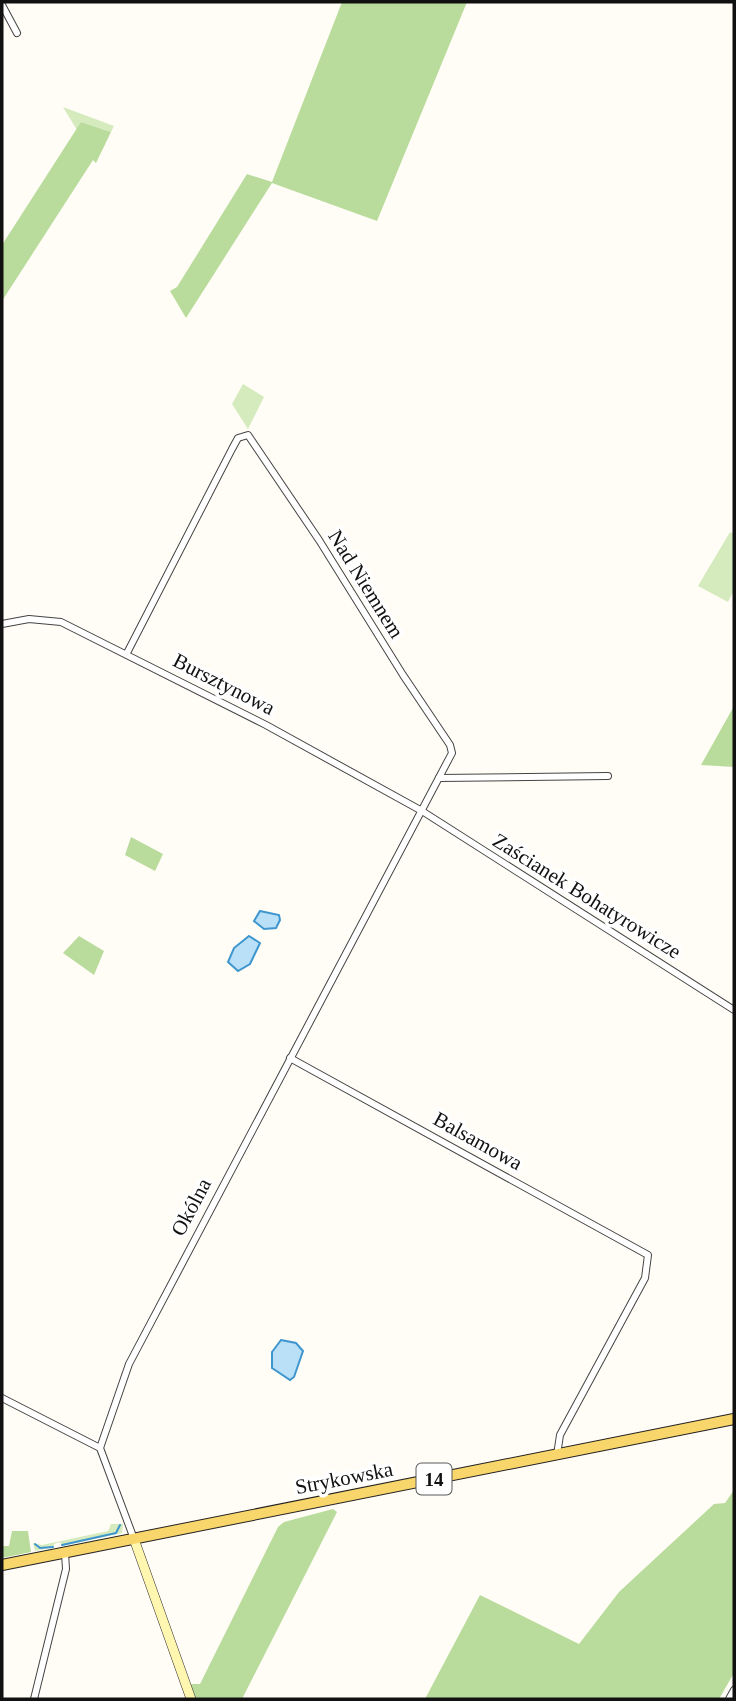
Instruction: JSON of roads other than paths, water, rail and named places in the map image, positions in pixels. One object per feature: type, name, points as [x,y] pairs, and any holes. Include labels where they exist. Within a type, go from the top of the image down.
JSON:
[{"type":"main road","name":"Strykowska","points":[[2,1565],[734,1419]]},
{"type":"street","points":[[2,5],[17,33]]},
{"type":"street","name":"Nad Niemnem","points":[[127,653],[238,438],[247,435],[319,540],[402,675],[450,745],[452,753]]},
{"type":"street","name":"Bursztynowa","points":[[2,624],[29,619],[61,622],[127,653],[422,810]]},
{"type":"street","name":"Okólna","points":[[100,1447],[129,1364],[452,753]]},
{"type":"street","points":[[439,778],[608,776]]},
{"type":"street","name":"Zaścianek Bohatyrowicze","points":[[422,810],[734,1010]]},
{"type":"street","name":"Balsamowa","points":[[290,1058],[648,1255],[645,1278],[560,1435],[557,1455]]},
{"type":"street","points":[[2,1398],[100,1447],[191,1699]]},
{"type":"street","points":[[34,1699],[66,1569],[65,1553]]},
{"type":"street","points":[[729,1699],[734,1690]]},
{"type":"water","points":[[260,911],[279,915],[276,928],[264,929],[254,921]]},
{"type":"water","points":[[249,936],[260,943],[250,964],[238,971],[228,962],[234,948]]},
{"type":"water","points":[[281,1340],[296,1343],[303,1351],[294,1377],[290,1380],[272,1368],[272,1352]]},
{"type":"waterway","points":[[62,1545],[116,1533],[120,1525]]},
{"type":"waterway","points":[[35,1544],[40,1548],[53,1547]]}]
